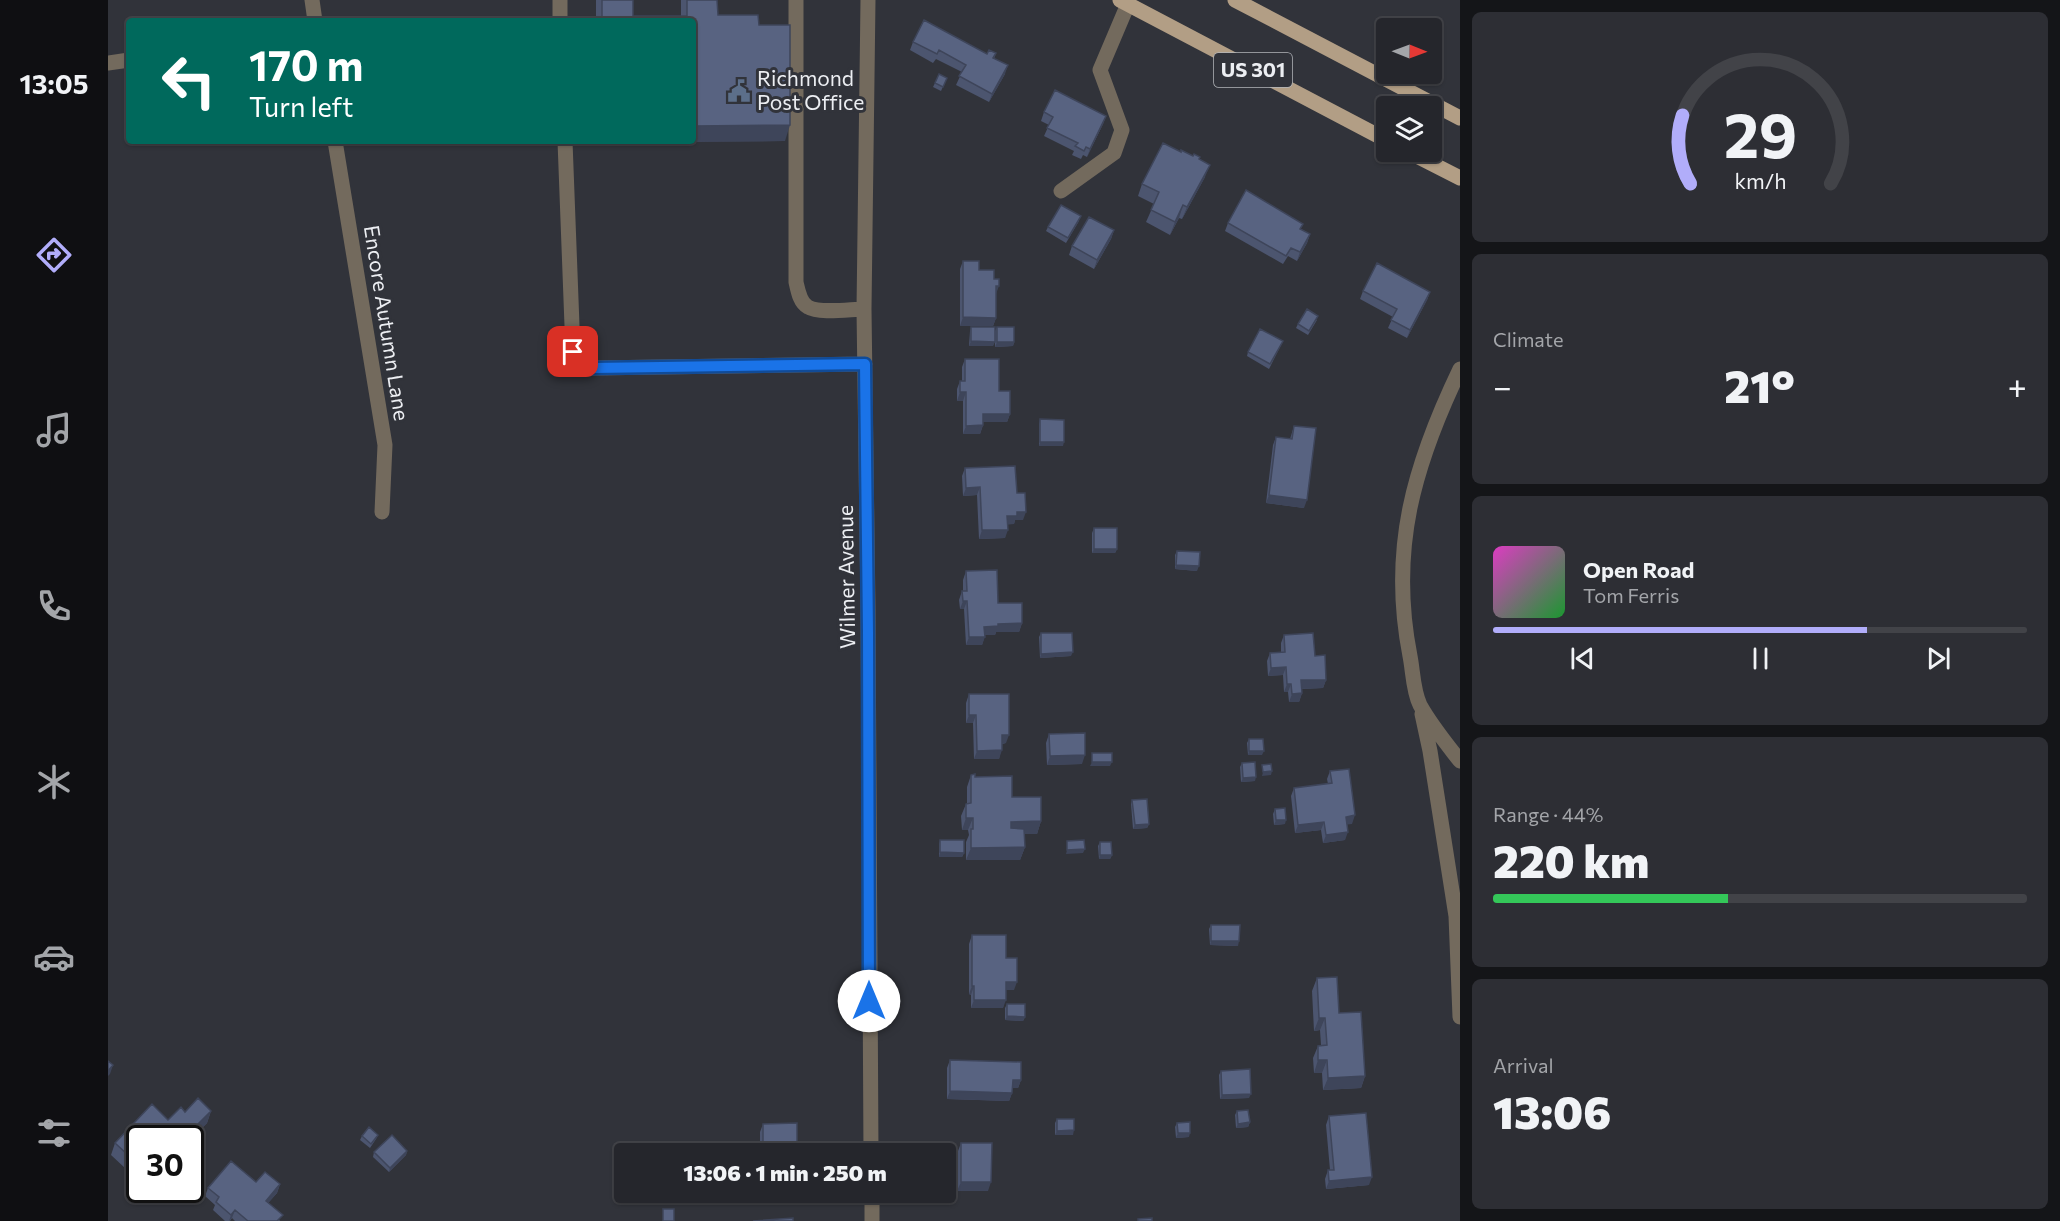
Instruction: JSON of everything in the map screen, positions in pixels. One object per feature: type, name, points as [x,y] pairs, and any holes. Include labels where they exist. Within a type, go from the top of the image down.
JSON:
[{"type":"main road","name":"US 301","points":[[1235,0],[1460,118]]},
{"type":"main road","name":"US 301","points":[[1124,2],[1376,135]]},
{"type":"main road","points":[[1429,162],[1460,178]]},
{"type":"street","points":[[312,0],[315,18]]},
{"type":"street","points":[[560,0],[560,18]]},
{"type":"street","points":[[796,0],[796,282],[799,295],[806,307],[817,310],[864,309]]},
{"type":"street","name":"Wilmer Avenue","points":[[868,0],[864,309],[871,1143]]},
{"type":"street","points":[[1061,190],[1114,153],[1122,130],[1101,70],[1124,2]]},
{"type":"street","points":[[108,63],[126,60]]},
{"type":"street","name":"Encore Autumn Lane","points":[[335,144],[385,445],[382,512]]},
{"type":"street","points":[[565,144],[573,352],[579,364],[593,368],[865,364]]},
{"type":"street","points":[[1460,369],[1426,446],[1412,494],[1405,538],[1402,586],[1406,635],[1455,873],[1460,1017]]},
{"type":"street","points":[[1419,703],[1460,761]]},
{"type":"street","points":[[872,1203],[872,1221]]},
{"type":"building","name":"Richmond Post Office","points":[[602,0],[633,0],[633,16],[687,16],[687,0],[717,0],[718,15],[758,15],[759,25],[790,25],[790,125],[696,126],[696,18],[602,18]]},
{"type":"building","points":[[924,20],[987,54],[989,50],[996,53],[993,58],[1008,65],[992,94],[959,76],[966,65],[939,50],[937,54],[913,42]]},
{"type":"building","points":[[939,74],[947,78],[943,87],[935,83]]},
{"type":"building","points":[[1055,90],[1106,116],[1090,149],[1086,147],[1084,151],[1075,146],[1078,143],[1047,128],[1053,117],[1044,112]]},
{"type":"building","points":[[1163,143],[1181,152],[1181,150],[1193,156],[1194,154],[1210,165],[1187,207],[1183,205],[1175,222],[1151,210],[1159,192],[1142,184]]},
{"type":"building","points":[[1246,190],[1303,224],[1300,229],[1310,234],[1300,252],[1291,248],[1286,256],[1228,223]]},
{"type":"building","points":[[1061,205],[1081,216],[1068,238],[1048,227]]},
{"type":"building","points":[[1089,217],[1114,230],[1097,260],[1072,246]]},
{"type":"building","points":[[963,261],[979,261],[979,270],[994,270],[994,279],[999,279],[999,286],[996,286],[996,318],[963,317]]},
{"type":"building","points":[[1377,263],[1430,292],[1410,330],[1391,320],[1397,309],[1363,291]]},
{"type":"building","points":[[1307,309],[1318,316],[1309,331],[1298,324]]},
{"type":"building","points":[[971,327],[995,327],[995,342],[971,341]]},
{"type":"building","points":[[997,327],[1014,327],[1014,342],[997,342]]},
{"type":"building","points":[[1260,329],[1283,341],[1270,364],[1248,352]]},
{"type":"building","points":[[965,359],[999,359],[999,391],[1010,391],[1010,414],[983,414],[983,425],[966,426],[966,392],[960,392],[960,381],[965,381]]},
{"type":"building","points":[[1040,419],[1064,420],[1064,442],[1040,442]]},
{"type":"building","points":[[1294,426],[1316,428],[1307,500],[1269,495],[1276,437],[1292,439]]},
{"type":"building","points":[[1015,466],[1017,493],[1025,493],[1026,512],[1017,512],[1017,516],[1007,516],[1008,530],[982,530],[980,487],[966,488],[965,468]]},
{"type":"building","points":[[1094,528],[1117,528],[1117,549],[1094,549]]},
{"type":"building","points":[[1177,551],[1200,552],[1199,566],[1176,565]]},
{"type":"building","points":[[997,570],[998,603],[1022,603],[1022,623],[984,627],[985,637],[969,637],[967,601],[963,601],[962,591],[967,591],[966,571]]},
{"type":"building","points":[[1041,633],[1072,633],[1073,652],[1041,654]]},
{"type":"building","points":[[1313,633],[1315,656],[1325,655],[1326,680],[1301,680],[1302,693],[1292,694],[1291,684],[1287,684],[1286,667],[1271,668],[1270,653],[1285,652],[1284,635]]},
{"type":"building","points":[[969,694],[1009,694],[1009,735],[1002,735],[1002,750],[977,751],[976,715],[969,715]]},
{"type":"building","points":[[1085,733],[1085,755],[1050,756],[1049,734]]},
{"type":"building","points":[[1249,739],[1263,739],[1264,751],[1249,751]]},
{"type":"building","points":[[1092,753],[1112,753],[1112,762],[1092,762]]},
{"type":"building","points":[[1255,762],[1256,777],[1243,778],[1242,763]]},
{"type":"building","points":[[1271,764],[1272,771],[1263,772],[1262,765]]},
{"type":"building","points":[[1349,769],[1355,815],[1346,817],[1348,832],[1326,835],[1324,822],[1298,825],[1294,788],[1332,783],[1330,771]]},
{"type":"building","points":[[975,774],[975,777],[1012,776],[1012,797],[1041,797],[1041,821],[1011,822],[1011,828],[1024,829],[1025,847],[971,848],[973,818],[966,818],[966,804],[971,803],[971,775]]},
{"type":"building","points":[[1147,799],[1149,824],[1135,825],[1132,800]]},
{"type":"building","points":[[1285,808],[1286,820],[1276,820],[1275,809]]},
{"type":"building","points":[[940,840],[964,840],[964,853],[940,852]]},
{"type":"building","points":[[1084,840],[1085,849],[1067,850],[1067,841]]},
{"type":"building","points":[[1100,842],[1111,842],[1112,855],[1100,855]]},
{"type":"building","points":[[1211,925],[1240,925],[1239,941],[1211,941]]},
{"type":"building","points":[[972,935],[1006,935],[1006,958],[1017,958],[1017,982],[1006,982],[1006,1000],[974,1000]]},
{"type":"building","points":[[1337,977],[1339,1013],[1361,1012],[1365,1076],[1328,1078],[1327,1060],[1318,1060],[1318,1046],[1327,1045],[1325,1018],[1319,1018],[1317,978]]},
{"type":"building","points":[[1007,1004],[1025,1004],[1025,1017],[1007,1016]]},
{"type":"building","points":[[950,1060],[1021,1062],[1021,1080],[1013,1080],[1012,1093],[950,1091]]},
{"type":"building","points":[[108,1061],[113,1065],[108,1071]]},
{"type":"building","points":[[1250,1069],[1251,1094],[1222,1095],[1221,1071]]},
{"type":"building","points":[[198,1098],[211,1111],[197,1125],[132,1125],[152,1104],[168,1120],[181,1107],[185,1112]]},
{"type":"building","points":[[1248,1110],[1250,1122],[1238,1124],[1237,1111]]},
{"type":"building","points":[[1366,1113],[1372,1177],[1329,1181],[1328,1170],[1334,1170],[1329,1116]]},
{"type":"building","points":[[1057,1119],[1074,1119],[1074,1130],[1057,1131]]},
{"type":"building","points":[[1190,1122],[1190,1133],[1178,1133],[1177,1123]]},
{"type":"building","points":[[797,1123],[797,1143],[763,1143],[763,1124]]},
{"type":"building","points":[[369,1127],[378,1135],[371,1144],[362,1136]]},
{"type":"building","points":[[126,1131],[126,1153],[115,1143]]},
{"type":"building","points":[[392,1135],[407,1151],[390,1168],[374,1152]]},
{"type":"building","points":[[961,1143],[992,1143],[991,1182],[961,1182]]},
{"type":"building","points":[[231,1161],[256,1182],[265,1172],[280,1184],[266,1201],[283,1215],[277,1221],[248,1221],[235,1210],[231,1215],[216,1202],[219,1197],[208,1188]]},
{"type":"building","points":[[663,1209],[674,1209],[674,1221],[663,1221]]},
{"type":"building","points":[[793,1218],[793,1221],[753,1221]]},
{"type":"building","points":[[1152,1218],[1152,1221],[1138,1221],[1138,1219]]},
{"type":"place","name":"Richmond Post Office","points":[[739,91]]},
{"type":"route","points":[[573,352],[579,364],[593,368],[865,364],[869,1001]]}]
